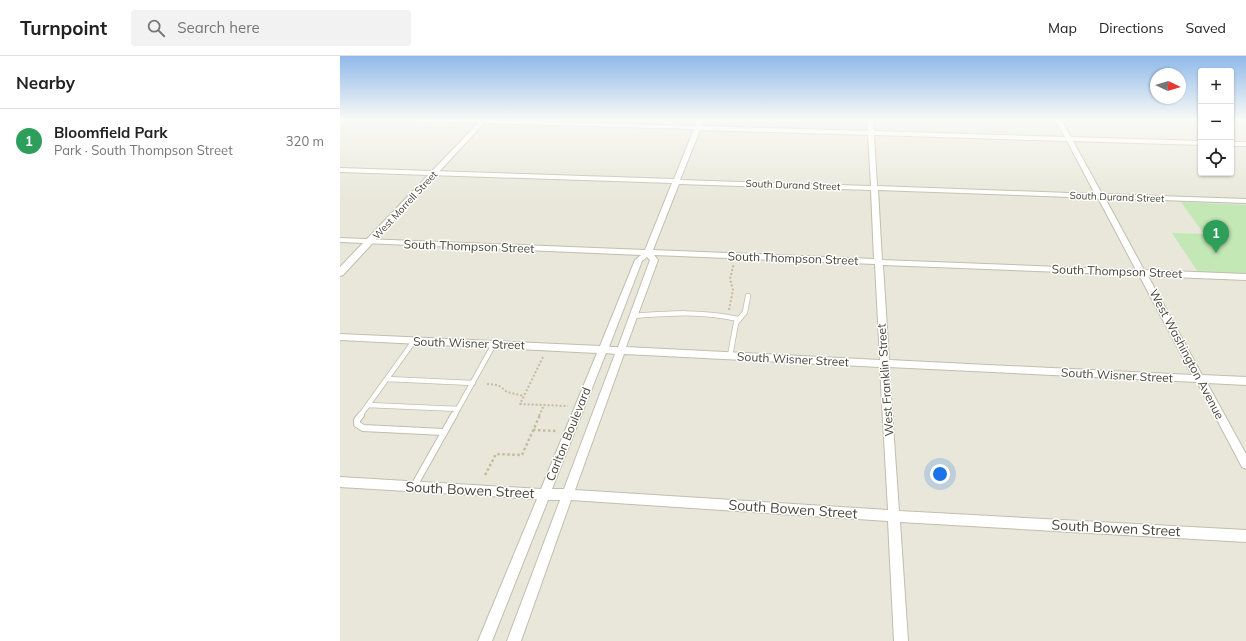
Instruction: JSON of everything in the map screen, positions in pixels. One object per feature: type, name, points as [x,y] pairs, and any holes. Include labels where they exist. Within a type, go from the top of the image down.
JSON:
[{"type":"street","name":"West Morrell Street","points":[[340,273],[459,146]]},
{"type":"street","name":"Carlton Boulevard","points":[[485,641],[602,349],[639,260],[648,253],[691,146]]},
{"type":"street","name":"West Franklin Street","points":[[872,146],[877,261],[885,363],[901,641]]},
{"type":"street","name":"West Washington Avenue","points":[[1073,146],[1246,464]]},
{"type":"street","name":"South Durand Street","points":[[340,170],[1246,201]]},
{"type":"street","name":"South Thompson Street","points":[[340,240],[1246,276]]},
{"type":"street","name":"Carlton Boulevard","points":[[514,641],[654,260],[648,253]]},
{"type":"street","name":"South Wisner Street","points":[[340,338],[602,349],[1246,381]]},
{"type":"street","name":"South Bowen Street","points":[[340,482],[1246,536]]},
{"type":"lane","points":[[730,356],[736,323],[745,312],[748,296]]},
{"type":"lane","points":[[634,316],[676,312],[719,314],[738,319]]},
{"type":"lane","points":[[414,341],[357,420],[357,424],[363,428],[444,432]]},
{"type":"lane","points":[[413,487],[473,384],[494,344]]},
{"type":"lane","points":[[387,378],[473,384]]},
{"type":"lane","points":[[368,405],[458,409]]},
{"type":"path","points":[[728,317],[733,290],[730,279],[734,263]]},
{"type":"path","points":[[543,357],[520,404],[568,406]]},
{"type":"path","points":[[487,384],[498,385],[507,392],[524,396]]},
{"type":"path","points":[[485,476],[496,454],[522,455],[544,405]]},
{"type":"path","points":[[533,430],[558,431]]},
{"type":"shaded area","points":[[340,146],[1198,146],[1198,176],[1234,176],[1234,146],[1246,146],[1246,641],[340,641]]},
{"type":"green space","points":[[1181,202],[1246,205],[1246,274],[1198,272],[1172,233],[1204,234]]},
{"type":"place","name":"Bloomfield Park","points":[[1216,253]]}]
